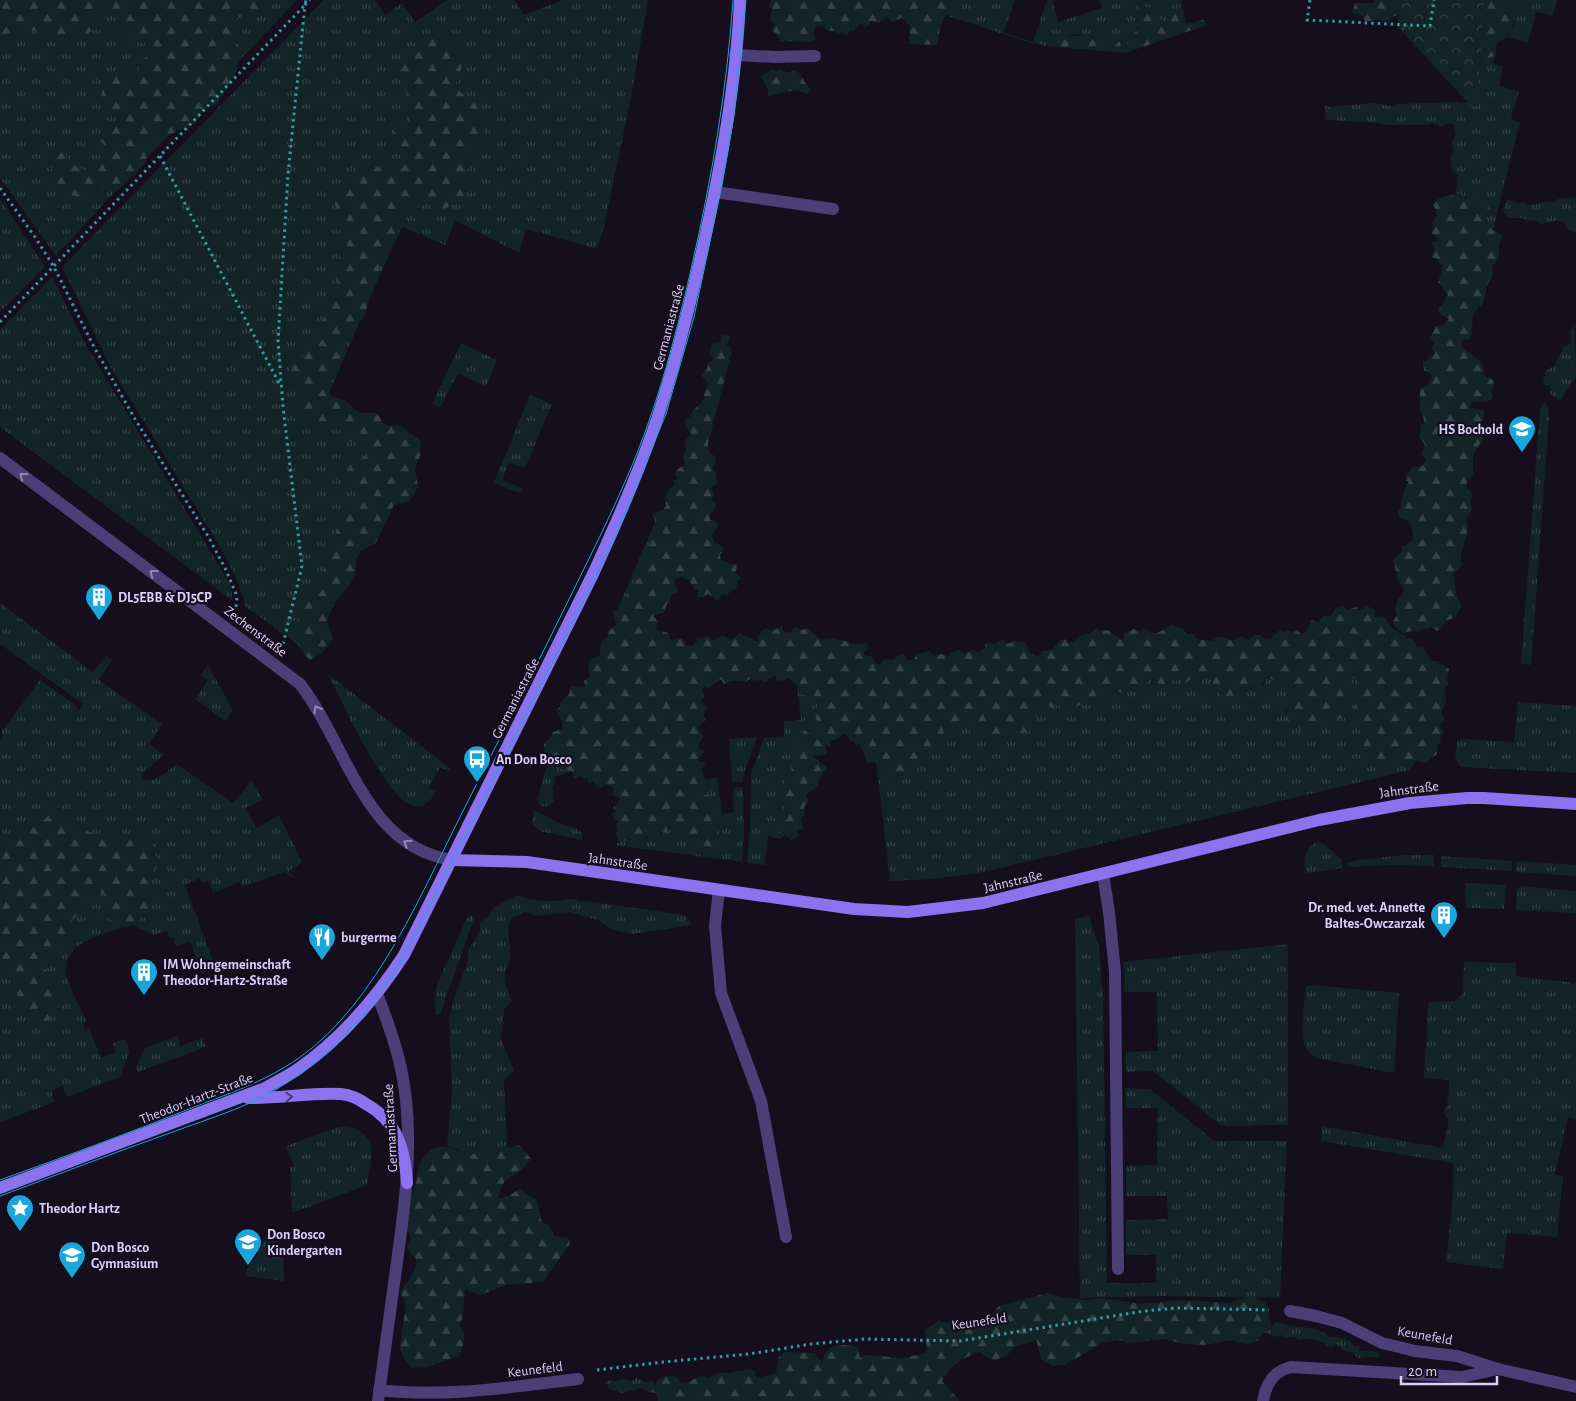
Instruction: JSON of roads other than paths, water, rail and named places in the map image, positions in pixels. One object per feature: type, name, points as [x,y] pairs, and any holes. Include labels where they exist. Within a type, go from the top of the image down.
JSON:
[{"type":"main road","name":"Germaniastraße","points":[[377,994],[407,948],[588,583],[620,516],[659,413],[691,298],[715,192],[727,118],[740,0]]},
{"type":"main road","name":"Jahnstraße","points":[[452,860],[527,862],[866,911],[908,912],[983,903],[1319,820],[1401,804],[1475,798],[1576,804]]},
{"type":"main road","name":"Theodor-Hartz-Straße","points":[[0,1188],[265,1088],[296,1071],[310,1060],[340,1034],[377,994]]},
{"type":"main road","points":[[240,1098],[333,1094],[343,1094],[356,1098],[382,1114],[390,1123],[403,1154],[407,1183]]},
{"type":"street","points":[[735,55],[815,56]]},
{"type":"street","points":[[715,192],[833,209]]},
{"type":"street","name":"Zechenstraße","points":[[0,458],[300,684],[365,797],[392,830],[402,840],[422,852],[452,860]]},
{"type":"street","points":[[1103,874],[1115,972],[1118,1269]]},
{"type":"street","points":[[719,890],[715,926],[722,993],[760,1101],[786,1237]]},
{"type":"street","name":"Germaniastraße","points":[[377,994],[396,1047],[405,1092],[409,1151],[407,1183],[378,1395]]},
{"type":"street","name":"Keunefeld","points":[[1290,1312],[1336,1321],[1382,1343],[1414,1351],[1457,1356],[1498,1369],[1576,1387]]},
{"type":"street","points":[[1263,1401],[1271,1379],[1282,1369],[1291,1367],[1462,1378],[1498,1369]]},
{"type":"street","name":"Keunefeld","points":[[378,1395],[475,1392],[578,1379]]},
{"type":"tram line","points":[[0,1180],[246,1087],[273,1074],[299,1058],[327,1034],[352,1007],[396,942],[608,518],[644,435],[673,343],[699,232],[723,100],[733,0]]},
{"type":"tram line","points":[[0,1196],[231,1111],[275,1090],[308,1068],[345,1035],[376,998],[390,977],[415,935],[596,576],[629,504],[666,414],[694,317],[722,185],[734,116],[746,0]]},
{"type":"place","name":"HS Bochold","points":[[1522,453]]},
{"type":"place","name":"DL5EBB & DJ5CP","points":[[99,621]]},
{"type":"place","name":"An Don Bosco","points":[[477,783]]},
{"type":"place","name":"Dr. med. vet. Annette Baltes-Owczarzak","points":[[1444,939]]},
{"type":"place","name":"burgerme","points":[[322,961]]},
{"type":"place","name":"IM Wohngemeinschaft Theodor-Hartz-Straße","points":[[144,996]]},
{"type":"place","name":"Theodor Hartz","points":[[20,1232]]},
{"type":"place","name":"Don Bosco Kindergarten","points":[[248,1266]]},
{"type":"place","name":"Don Bosco Gymnasium","points":[[72,1279]]}]
